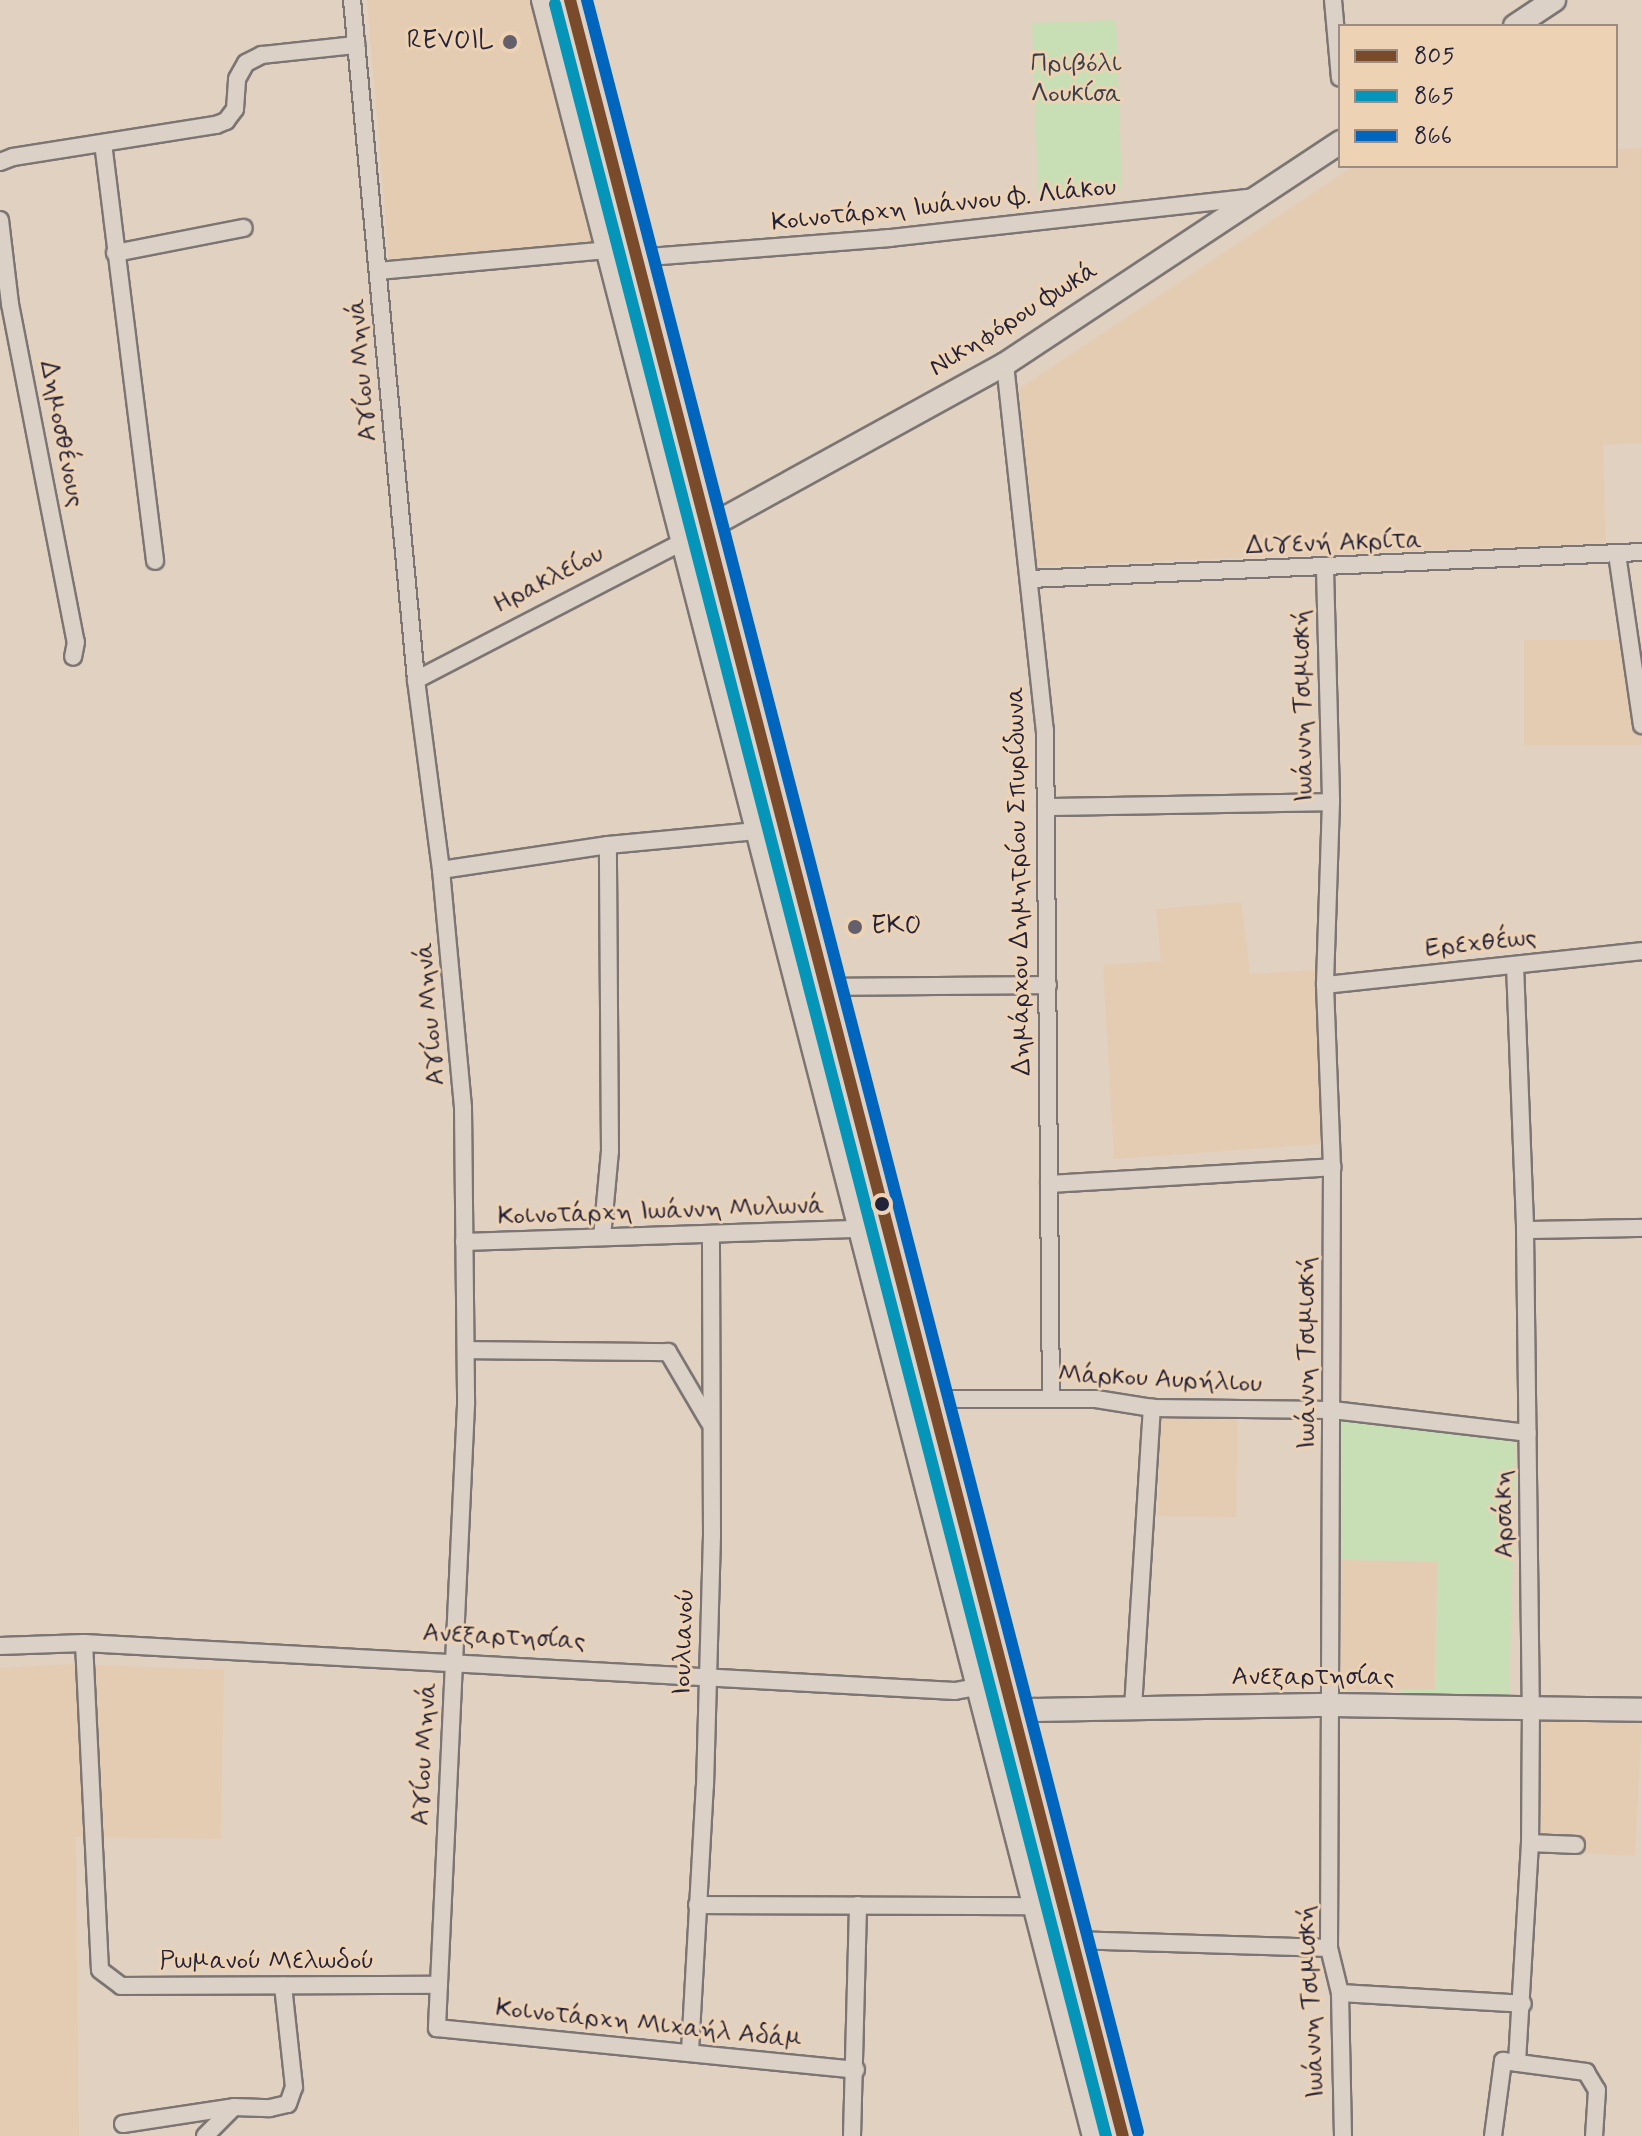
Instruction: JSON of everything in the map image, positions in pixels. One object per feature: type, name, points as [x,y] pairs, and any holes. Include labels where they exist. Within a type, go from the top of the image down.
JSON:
[{"type":"main road","points":[[543,0],[1094,2136]]},
{"type":"main road","points":[[570,0],[1123,2136]]},
{"type":"main road","points":[[1518,24],[1554,0]]},
{"type":"main road","name":"Νικηφόρου Φωκά","points":[[707,528],[1005,364],[1338,143]]},
{"type":"main road","name":"Ηρακλείου","points":[[682,542],[707,528]]},
{"type":"main road","name":"Ανεξαρτησίας","points":[[986,1719],[1012,1713],[1133,1708],[1332,1705],[1642,1710]]},
{"type":"street","name":"Αγίου Μηνά","points":[[352,0],[416,680],[441,870],[461,1064],[466,1350],[437,2028]]},
{"type":"street","points":[[1333,0],[1338,56]]},
{"type":"street","points":[[0,162],[226,121],[235,109],[237,79],[246,63],[262,55],[356,45]]},
{"type":"street","points":[[103,143],[155,561]]},
{"type":"street","name":"Κοινοτάρχη Ιωάννου Φ. Λιάκου","points":[[636,258],[890,238],[1256,197]]},
{"type":"street","name":"Δημοσθένους","points":[[0,220],[10,304],[76,642],[73,657]]},
{"type":"street","points":[[115,253],[244,228]]},
{"type":"street","points":[[378,271],[607,250]]},
{"type":"street","name":"Δημάρχου Δημητρίου Σπυρίδωνα","points":[[1005,364],[1045,730],[1051,1399]]},
{"type":"street","name":"Ηρακλείου","points":[[416,680],[682,542]]},
{"type":"street","name":"Διγενή Ακρίτα","points":[[1029,579],[1325,569],[1642,552]]},
{"type":"street","points":[[1617,554],[1642,725]]},
{"type":"street","name":"Ιωάννη Τσιμισκή","points":[[1325,569],[1331,802],[1325,985],[1332,1167],[1329,1948],[1340,1993],[1343,2136]]},
{"type":"street","points":[[1046,807],[1331,802]]},
{"type":"street","points":[[441,870],[608,845],[756,831]]},
{"type":"street","points":[[602,1237],[610,1151],[608,845]]},
{"type":"street","name":"Ερεχθέως","points":[[1325,985],[1642,951]]},
{"type":"street","name":"Αρσάκη","points":[[1515,965],[1525,1230],[1531,1706],[1530,1843],[1523,2004],[1517,2063]]},
{"type":"street","points":[[825,987],[1048,985]]},
{"type":"street","points":[[1049,1184],[1332,1167]]},
{"type":"street","points":[[1525,1230],[1642,1228]]},
{"type":"street","name":"Κοινοτάρχη Ιωάννη Μυλωνά","points":[[464,1242],[860,1229]]},
{"type":"street","name":"Ιουλιανού","points":[[690,2051],[712,1535],[711,1234]]},
{"type":"street","points":[[466,1350],[668,1352],[710,1423]]},
{"type":"street","name":"Μάρκου Αυρήλιου","points":[[932,1399],[1096,1399],[1152,1408],[1332,1410],[1528,1433]]},
{"type":"street","points":[[1133,1708],[1152,1408]]},
{"type":"street","name":"Ανεξαρτησίας","points":[[0,1646],[84,1643],[955,1691],[1004,1682]]},
{"type":"street","name":"Ρωμανού Μελωδού","points":[[84,1643],[100,1970],[121,1986],[439,1985]]},
{"type":"street","points":[[1530,1843],[1576,1845]]},
{"type":"street","points":[[697,1905],[1034,1906]]},
{"type":"street","points":[[852,2136],[858,1905]]},
{"type":"street","points":[[1071,1940],[1329,1948]]},
{"type":"street","points":[[123,2124],[234,2107],[270,2108],[288,2104],[294,2087],[283,1986]]},
{"type":"street","points":[[1340,1993],[1523,2004]]},
{"type":"street","name":"Κοινοτάρχη Μιχαήλ Αδάμ","points":[[437,2028],[856,2070]]},
{"type":"street","points":[[1493,2136],[1503,2061],[1586,2072],[1597,2090],[1594,2136]]},
{"type":"street","points":[[205,2136],[234,2107]]},
{"type":"shaded area","points":[[367,0],[535,0],[597,242],[389,260]]},
{"type":"shaded area","points":[[1642,148],[1642,443],[1603,445],[1606,543],[1036,566],[1019,389],[1351,168],[1618,168],[1618,149]]},
{"type":"shaded area","points":[[1524,640],[1642,640],[1642,745],[1524,745]]},
{"type":"shaded area","points":[[1241,902],[1250,974],[1316,970],[1321,1144],[1114,1159],[1103,965],[1161,961],[1156,909]]},
{"type":"shaded area","points":[[1160,1414],[1238,1415],[1236,1517],[1158,1516]]},
{"type":"shaded area","points":[[1342,1560],[1437,1562],[1435,1691],[1340,1689]]},
{"type":"shaded area","points":[[72,1664],[224,1670],[221,1839],[76,1837],[79,2136],[0,2136],[0,1668]]},
{"type":"shaded area","points":[[1542,1717],[1642,1722],[1635,1856],[1535,1851]]},
{"type":"green space","name":"Πριβόλι Λουκίσα","points":[[1116,20],[1122,190],[1038,193],[1032,23]]},
{"type":"green space","points":[[1342,1419],[1516,1442],[1509,1696],[1402,1696],[1401,1689],[1436,1689],[1437,1561],[1342,1560]]},
{"type":"transit line","name":"805","points":[[570,0],[1123,2136]]},
{"type":"transit line","name":"866","points":[[587,0],[1138,2132]]},
{"type":"transit line","name":"865","points":[[555,4],[1106,2136]]},
{"type":"place","name":"REVOIL","points":[[510,42]]},
{"type":"place","name":"EKO","points":[[855,927]]}]
